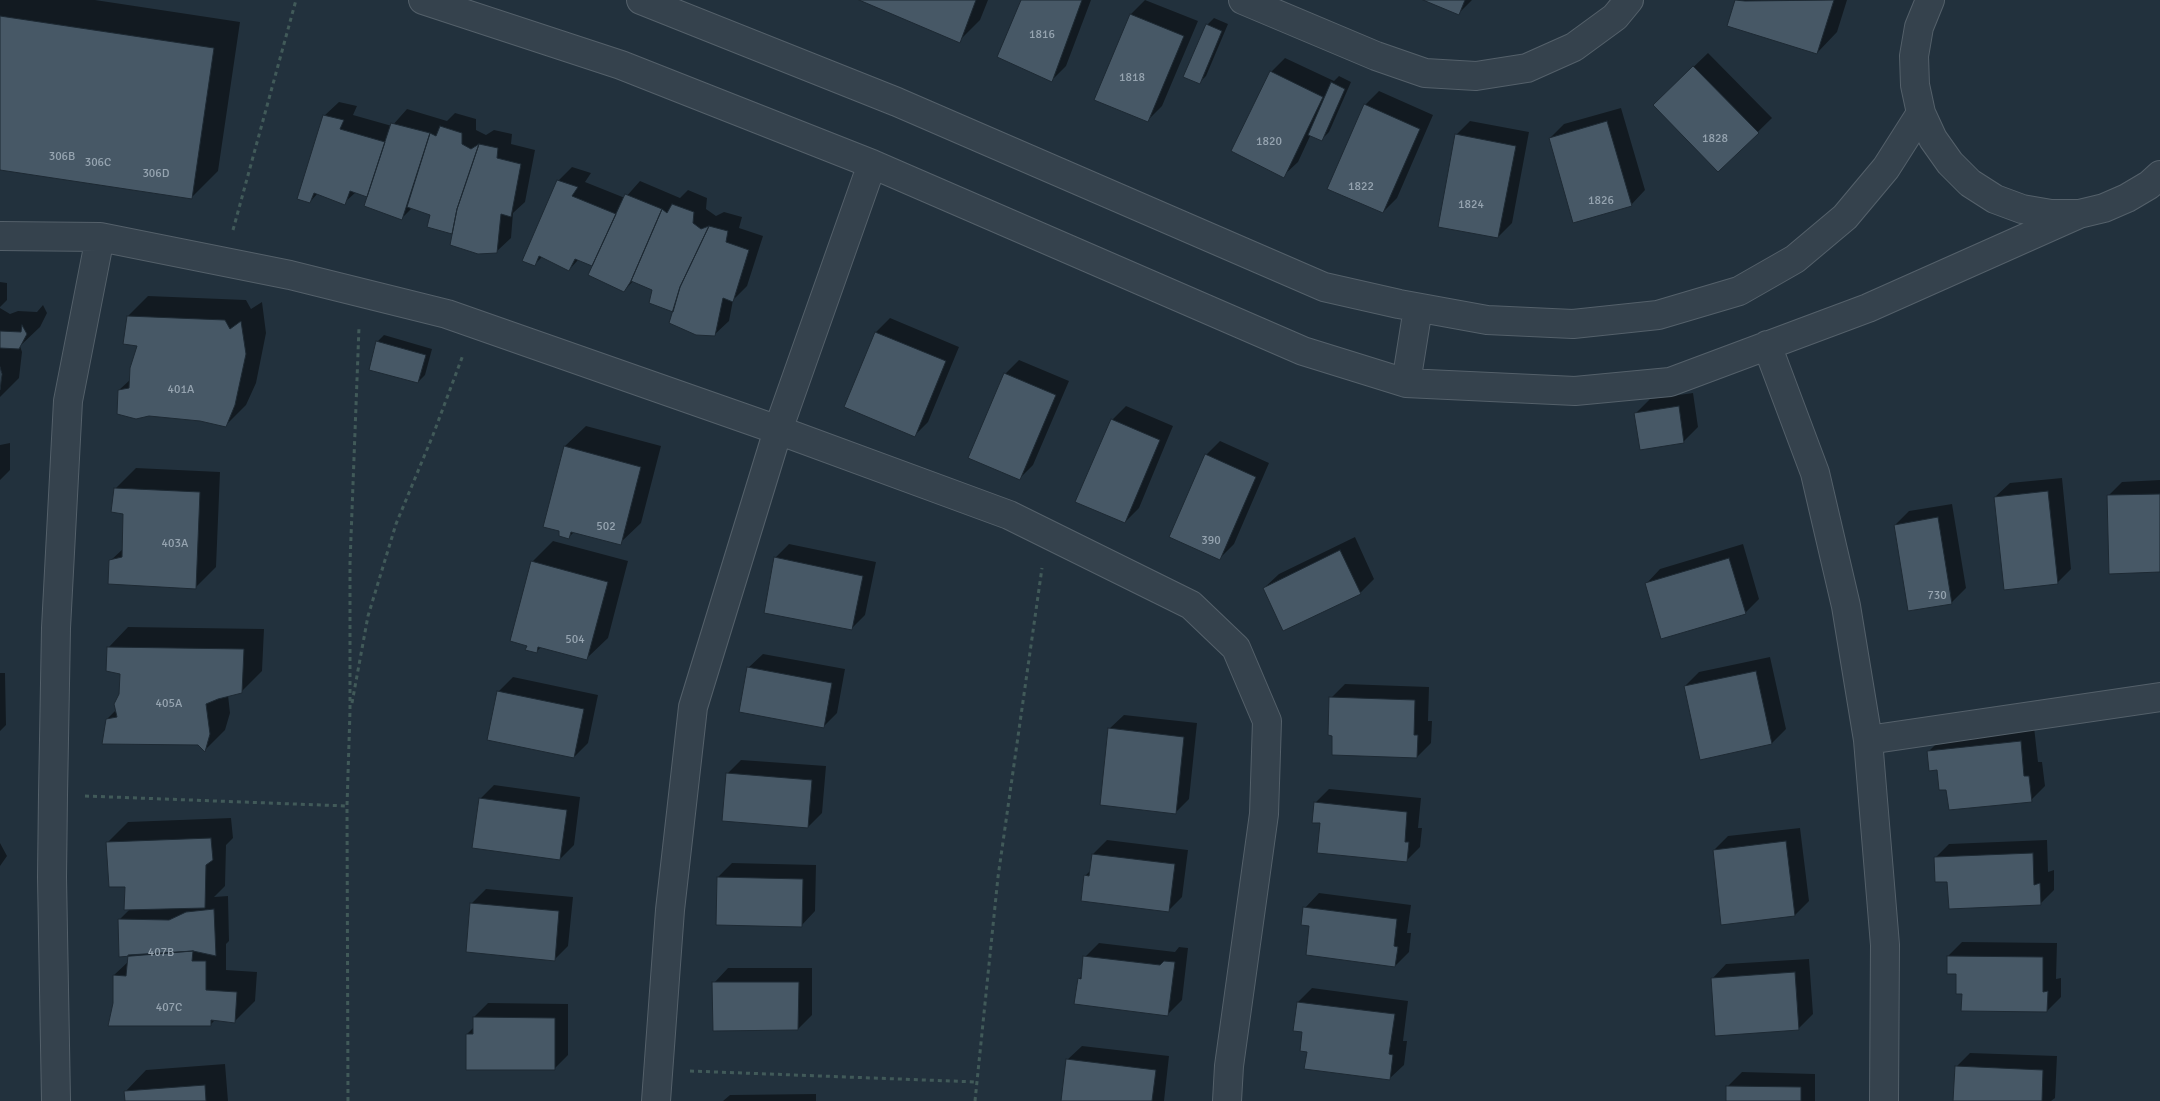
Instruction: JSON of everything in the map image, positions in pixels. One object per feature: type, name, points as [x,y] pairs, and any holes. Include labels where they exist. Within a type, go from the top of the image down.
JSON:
[{"type":"street","points":[[423,0],[462,6],[621,64],[872,164],[1303,351],[1406,383],[1575,392],[1670,382],[1868,308],[2080,214],[2104,208],[2127,198],[2149,185],[2160,175]]},
{"type":"street","points":[[641,0],[897,102],[1324,286],[1418,308],[1487,320],[1573,324],[1658,315],[1739,291],[1795,258],[1844,218],[1886,168],[1921,113]]},
{"type":"street","points":[[1242,0],[1376,56],[1425,73],[1476,76],[1527,68],[1574,48],[1615,17],[1629,0]]},
{"type":"street","points":[[1930,0],[1919,27],[1914,56],[1915,85],[1921,113],[1933,139],[1944,155],[1970,183],[1995,199],[2022,209],[2051,214],[2080,214]]},
{"type":"street","points":[[656,1101],[670,910],[692,707],[778,430],[872,164]]},
{"type":"street","points":[[2127,198],[2160,200]]},
{"type":"street","points":[[0,236],[100,237],[360,292],[447,314],[778,430],[1009,515],[1191,604],[1236,648],[1267,721],[1264,814],[1229,1066],[1227,1101]]},
{"type":"street","points":[[56,1101],[52,877],[56,628],[68,401],[100,237]]},
{"type":"street","points":[[1406,383],[1418,308]]},
{"type":"street","points":[[1766,345],[1816,473],[1846,606],[1868,740],[1885,945],[1884,1101]]},
{"type":"street","points":[[1868,740],[2160,697]]},
{"type":"path","points":[[224,262],[296,0]]},
{"type":"path","points":[[348,1101],[347,806],[350,711],[350,563],[360,292]]},
{"type":"path","points":[[350,711],[368,616],[396,524],[433,435],[474,323]]},
{"type":"path","points":[[975,1101],[998,877],[1047,534]]},
{"type":"path","points":[[53,795],[347,806]]},
{"type":"path","points":[[658,1070],[977,1082]]},
{"type":"building","points":[[859,0],[976,0],[960,43]]},
{"type":"building","points":[[1021,0],[1082,0],[1052,82],[997,57]]},
{"type":"building","points":[[1423,0],[1465,0],[1459,15]]},
{"type":"building","points":[[1735,0],[1834,0],[1817,54],[1727,26]]},
{"type":"building","points":[[1130,14],[1184,36],[1148,122],[1094,100]]},
{"type":"building","points":[[0,16],[214,48],[192,199],[0,170]]},
{"type":"building","points":[[1206,24],[1222,31],[1200,84],[1183,77]]},
{"type":"building","points":[[1693,66],[1759,133],[1718,172],[1653,105]]},
{"type":"building","points":[[1270,71],[1323,97],[1284,178],[1231,151]]},
{"type":"building","points":[[1331,82],[1345,89],[1322,141],[1308,135]]},
{"type":"building","points":[[1364,104],[1420,129],[1383,213],[1327,189]]},
{"type":"building","points":[[323,115],[344,120],[340,129],[385,142],[367,197],[350,191],[345,205],[314,193],[310,203],[297,199]]},
{"type":"building","points":[[1607,121],[1632,206],[1573,223],[1549,138]]},
{"type":"building","points":[[391,123],[430,133],[402,220],[364,206]]},
{"type":"building","points":[[440,126],[462,133],[462,144],[471,149],[479,144],[457,209],[452,234],[427,227],[430,215],[407,207],[430,133],[436,136]]},
{"type":"building","points":[[1455,134],[1516,146],[1498,238],[1438,227]]},
{"type":"building","points":[[479,144],[498,148],[497,158],[521,164],[511,217],[501,214],[497,253],[478,254],[450,245],[457,209]]},
{"type":"building","points":[[557,180],[578,187],[572,196],[616,214],[592,266],[575,259],[569,271],[539,256],[535,266],[522,261]]},
{"type":"building","points":[[625,194],[662,209],[631,281],[624,292],[588,275]]},
{"type":"building","points":[[672,204],[694,212],[693,223],[701,229],[709,226],[680,287],[673,312],[649,303],[652,290],[631,281],[662,209],[667,213]]},
{"type":"building","points":[[709,226],[728,231],[726,242],[749,250],[733,302],[723,298],[715,336],[696,335],[669,323],[680,287]]},
{"type":"building","points":[[127,316],[225,320],[230,329],[241,321],[246,354],[235,405],[226,427],[200,421],[149,416],[136,419],[117,414],[118,390],[129,388],[130,368],[137,346],[123,344]]},
{"type":"building","points":[[22,325],[27,334],[19,349],[0,348],[0,331],[21,332]]},
{"type":"building","points":[[875,332],[946,361],[915,437],[844,407]]},
{"type":"building","points":[[376,341],[426,355],[418,383],[369,370]]},
{"type":"building","points":[[0,367],[2,374],[0,390]]},
{"type":"building","points":[[1004,373],[1056,395],[1020,480],[968,458]]},
{"type":"building","points":[[1679,406],[1684,443],[1640,450],[1634,413]]},
{"type":"building","points":[[1111,419],[1160,440],[1125,523],[1075,502]]},
{"type":"building","points":[[564,446],[641,467],[621,545],[571,532],[569,539],[559,536],[559,531],[543,527]]},
{"type":"building","points":[[1205,454],[1256,477],[1220,560],[1169,537]]},
{"type":"building","points":[[114,488],[200,492],[196,589],[108,584],[109,560],[122,557],[123,514],[111,512]]},
{"type":"building","points":[[2048,491],[2058,584],[2004,590],[1994,497]]},
{"type":"building","points":[[2160,494],[2160,572],[2109,574],[2107,495]]},
{"type":"building","points":[[1938,517],[1952,604],[1908,611],[1894,525]]},
{"type":"building","points":[[1340,550],[1361,594],[1283,631],[1263,588]]},
{"type":"building","points":[[774,557],[863,576],[852,630],[764,613]]},
{"type":"building","points":[[1729,558],[1746,614],[1661,639],[1645,583]]},
{"type":"building","points":[[531,561],[608,582],[587,660],[538,647],[537,653],[525,650],[527,646],[510,641]]},
{"type":"building","points":[[107,647],[244,649],[242,693],[206,704],[210,734],[205,752],[198,745],[102,744],[106,719],[117,717],[114,704],[119,694],[120,674],[106,671]]},
{"type":"building","points":[[747,667],[832,683],[824,728],[739,712]]},
{"type":"building","points":[[1756,671],[1772,744],[1700,760],[1684,686]]},
{"type":"building","points":[[497,691],[584,709],[574,758],[487,740]]},
{"type":"building","points":[[1329,697],[1415,700],[1414,735],[1418,735],[1417,758],[1332,755],[1332,736],[1328,735]]},
{"type":"building","points":[[1108,728],[1184,737],[1176,814],[1100,805]]},
{"type":"building","points":[[2021,741],[2024,776],[2029,776],[2032,802],[1949,810],[1946,790],[1939,790],[1937,770],[1929,771],[1927,751]]},
{"type":"building","points":[[726,773],[812,780],[808,828],[722,821]]},
{"type":"building","points":[[479,798],[567,810],[560,860],[472,848]]},
{"type":"building","points":[[1314,802],[1407,812],[1405,842],[1409,842],[1407,862],[1317,853],[1320,823],[1312,823]]},
{"type":"building","points":[[211,838],[213,860],[206,865],[205,908],[124,910],[125,887],[109,887],[106,842]]},
{"type":"building","points":[[1786,841],[1795,916],[1721,925],[1713,850]]},
{"type":"building","points":[[2033,853],[2034,885],[2040,883],[2041,905],[1949,909],[1947,882],[1935,882],[1934,857]]},
{"type":"building","points":[[1092,854],[1175,864],[1169,912],[1081,901],[1084,875],[1089,876]]},
{"type":"building","points":[[717,877],[803,879],[802,927],[716,925]]},
{"type":"building","points":[[470,903],[559,911],[555,961],[466,952]]},
{"type":"building","points":[[1303,907],[1397,919],[1394,946],[1398,947],[1395,967],[1306,955],[1309,926],[1301,925]]},
{"type":"building","points":[[214,909],[216,956],[193,951],[119,957],[118,919],[169,920],[186,912]]},
{"type":"building","points":[[193,951],[192,961],[206,961],[206,990],[237,992],[235,1023],[211,1020],[211,1026],[108,1026],[113,1003],[113,975],[126,976],[128,955]]},
{"type":"building","points":[[1083,956],[1160,965],[1164,961],[1175,962],[1168,1016],[1074,1004],[1078,978],[1081,979]]},
{"type":"building","points":[[1947,956],[2043,957],[2043,992],[2048,991],[2047,1012],[1961,1011],[1962,994],[1956,994],[1956,974],[1947,974]]},
{"type":"building","points":[[1795,972],[1799,1030],[1715,1036],[1711,978]]},
{"type":"building","points":[[712,982],[799,982],[798,1030],[713,1031]]},
{"type":"building","points":[[1297,1002],[1395,1014],[1389,1054],[1393,1055],[1390,1080],[1304,1069],[1307,1052],[1300,1051],[1302,1032],[1293,1031]]},
{"type":"building","points":[[473,1017],[555,1018],[555,1070],[466,1070],[466,1034],[473,1034]]},
{"type":"building","points":[[1066,1059],[1156,1070],[1152,1101],[1061,1101]]},
{"type":"building","points":[[1955,1066],[2043,1070],[2042,1101],[1953,1101]]},
{"type":"building","points":[[205,1085],[206,1101],[125,1101],[124,1091]]},
{"type":"building","points":[[1726,1086],[1801,1087],[1801,1101],[1726,1101]]}]
